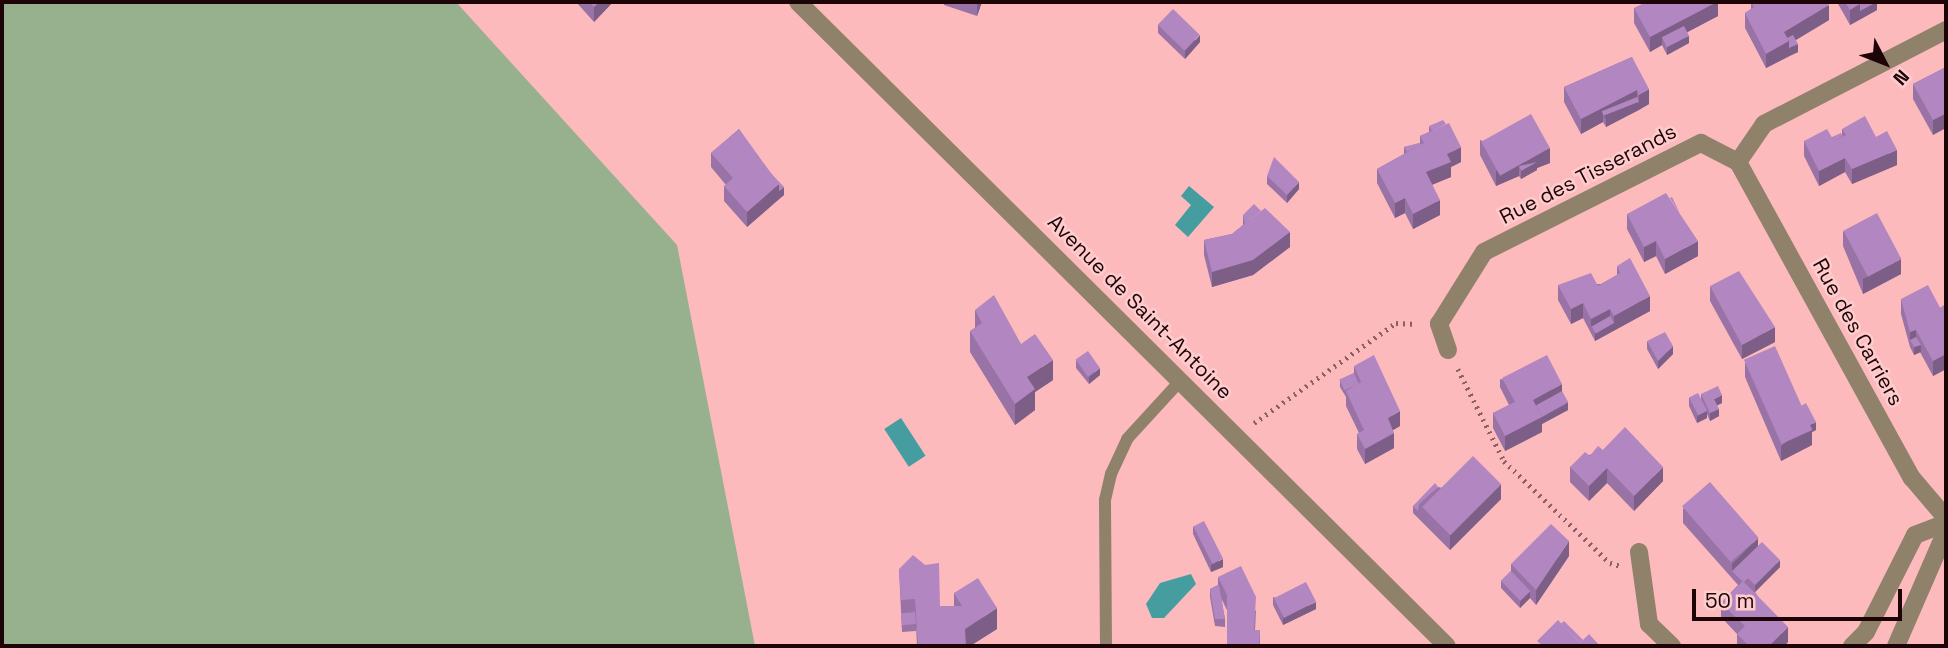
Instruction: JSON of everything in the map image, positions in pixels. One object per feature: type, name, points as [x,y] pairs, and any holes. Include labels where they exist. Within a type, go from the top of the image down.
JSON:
[{"type":"street","name":"Avenue de Saint-Antoine","points":[[798,2],[1447,646]]},
{"type":"street","points":[[1738,162],[1765,124],[1946,30]]},
{"type":"street","name":"Rue des Tisserands","points":[[1439,324],[1484,252],[1701,143],[1738,162]]},
{"type":"street","name":"Rue des Carriers","points":[[1738,162],[1912,478],[1946,521]]},
{"type":"street","points":[[1439,324],[1448,350]]},
{"type":"street","points":[[1852,646],[1867,632],[1915,535],[1946,521]]},
{"type":"street","points":[[1896,646],[1946,531]]},
{"type":"street","points":[[1639,552],[1650,624],[1672,646]]},
{"type":"lane","points":[[1106,646],[1105,500],[1111,474],[1127,439],[1181,380]]},
{"type":"path","points":[[1236,435],[1396,323],[1439,324]]},
{"type":"path","points":[[1448,350],[1504,461],[1609,563],[1642,572]]},
{"type":"green space","points":[[2,2],[456,2],[677,245],[755,646],[2,646]]},
{"type":"water","points":[[1189,186],[1214,207],[1188,237],[1175,225],[1191,205],[1181,196]]},
{"type":"water","points":[[901,418],[926,456],[909,467],[884,429]]},
{"type":"water","points":[[1191,574],[1196,584],[1164,618],[1152,618],[1146,604],[1160,583]]},
{"type":"building","points":[[1646,2],[1717,2],[1650,37],[1634,8]]},
{"type":"building","points":[[1751,2],[1827,2],[1829,5],[1784,32],[1789,41],[1766,54],[1745,13],[1754,7]]},
{"type":"building","points":[[1845,2],[1859,2],[1860,4],[1850,10]]},
{"type":"building","points":[[1864,2],[1877,2],[1860,11],[1860,4],[1857,5]]},
{"type":"building","points":[[1173,9],[1200,35],[1184,51],[1158,25]]},
{"type":"building","points":[[1684,26],[1689,36],[1667,47],[1662,37]]},
{"type":"building","points":[[1793,35],[1798,44],[1789,48],[1787,38]]},
{"type":"building","points":[[1632,57],[1649,89],[1639,95],[1637,90],[1581,119],[1564,87]]},
{"type":"building","points":[[1946,67],[1946,113],[1933,120],[1913,84]]},
{"type":"building","points":[[1637,97],[1639,102],[1604,116],[1602,111]]},
{"type":"building","points":[[1531,114],[1550,148],[1500,176],[1481,142]]},
{"type":"building","points":[[1865,116],[1876,137],[1887,131],[1897,150],[1852,169],[1845,158],[1819,171],[1804,141],[1827,129],[1834,141],[1846,135],[1842,129]]},
{"type":"building","points":[[1443,120],[1446,124],[1432,131],[1429,126]]},
{"type":"building","points":[[1449,123],[1461,147],[1447,154],[1451,162],[1426,172],[1440,200],[1413,214],[1405,198],[1395,203],[1377,169],[1424,143],[1420,136]]},
{"type":"building","points":[[739,129],[779,184],[747,212],[724,186],[733,178],[711,153]]},
{"type":"building","points":[[1841,133],[1843,136],[1834,141],[1832,137]]},
{"type":"building","points":[[1420,143],[1421,145],[1407,152],[1404,147]]},
{"type":"building","points":[[1274,157],[1299,182],[1287,195],[1267,176]]},
{"type":"building","points":[[1537,162],[1521,171],[1519,166]]},
{"type":"building","points":[[769,171],[784,187],[779,191],[779,184]]},
{"type":"building","points":[[1666,193],[1698,241],[1665,259],[1656,241],[1644,247],[1627,214]]},
{"type":"building","points":[[1254,204],[1261,211],[1245,224],[1243,215]]},
{"type":"building","points":[[1265,208],[1290,232],[1253,260],[1212,272],[1204,240],[1232,234]]},
{"type":"building","points":[[1877,213],[1901,259],[1868,277],[1843,231]]},
{"type":"building","points":[[1630,258],[1650,296],[1614,316],[1610,309],[1591,319],[1583,303],[1571,309],[1558,285],[1591,273],[1598,286],[1620,273],[1617,266]]},
{"type":"building","points":[[1739,271],[1775,327],[1742,345],[1710,286]]},
{"type":"building","points":[[1928,285],[1946,319],[1946,354],[1933,361],[1916,330],[1910,332],[1901,299]]},
{"type":"building","points":[[994,295],[1021,344],[1035,334],[1053,360],[1027,377],[1035,389],[1015,404],[970,331],[982,323],[975,310]]},
{"type":"building","points":[[1946,304],[1946,319],[1940,308]]},
{"type":"building","points":[[1610,316],[1614,323],[1596,333],[1592,326]]},
{"type":"building","points":[[1665,332],[1673,346],[1658,361],[1647,341]]},
{"type":"building","points":[[1916,337],[1921,345],[1914,347],[1910,340]]},
{"type":"building","points":[[1775,346],[1812,430],[1781,444],[1744,360]]},
{"type":"building","points":[[1088,351],[1100,368],[1088,377],[1076,360]]},
{"type":"building","points":[[1374,355],[1400,411],[1388,418],[1394,433],[1365,449],[1357,434],[1364,430],[1346,391],[1361,382],[1354,366]]},
{"type":"building","points":[[1547,355],[1562,384],[1533,400],[1542,417],[1505,436],[1493,413],[1515,402],[1502,378]]},
{"type":"building","points":[[1354,373],[1359,384],[1344,390],[1339,380]]},
{"type":"building","points":[[1718,386],[1722,395],[1714,399],[1719,409],[1710,413],[1701,394]]},
{"type":"building","points":[[1562,391],[1568,402],[1542,417],[1536,406]]},
{"type":"building","points":[[1698,393],[1707,411],[1698,415],[1689,398]]},
{"type":"building","points":[[1806,403],[1816,422],[1810,425],[1801,406]]},
{"type":"building","points":[[1625,427],[1663,467],[1634,496],[1607,468],[1589,486],[1570,467],[1585,452],[1594,459]]},
{"type":"building","points":[[1598,446],[1603,450],[1594,460],[1590,456]]},
{"type":"building","points":[[1473,456],[1501,484],[1450,535],[1422,507]]},
{"type":"building","points":[[1710,482],[1759,538],[1731,562],[1682,506]]},
{"type":"building","points":[[1435,483],[1438,487],[1419,504],[1418,511],[1413,506]]},
{"type":"building","points":[[1204,521],[1223,558],[1212,564],[1193,526]]},
{"type":"building","points":[[1551,524],[1569,541],[1536,590],[1511,564]]},
{"type":"building","points":[[1762,542],[1780,560],[1755,585],[1748,578],[1744,582],[1732,571]]},
{"type":"building","points":[[913,555],[925,565],[939,563],[940,606],[962,606],[954,593],[978,578],[997,608],[965,629],[966,646],[918,645],[915,599],[901,600],[899,569]]},
{"type":"building","points":[[1241,566],[1256,597],[1254,630],[1260,630],[1259,646],[1227,646],[1227,595],[1218,577]]},
{"type":"building","points":[[1511,571],[1530,591],[1520,601],[1501,581]]},
{"type":"building","points":[[1743,581],[1788,627],[1769,646],[1749,646],[1737,634],[1745,626],[1721,603]]},
{"type":"building","points":[[1306,582],[1316,602],[1284,618],[1274,598]]},
{"type":"building","points":[[1219,585],[1225,619],[1215,619],[1210,589]]},
{"type":"building","points":[[915,612],[916,624],[902,625],[901,613]]},
{"type":"building","points":[[1558,620],[1580,643],[1589,634],[1600,646],[1543,646],[1537,641]]},
{"type":"building","points":[[1564,621],[1583,640],[1580,643],[1561,624]]}]
